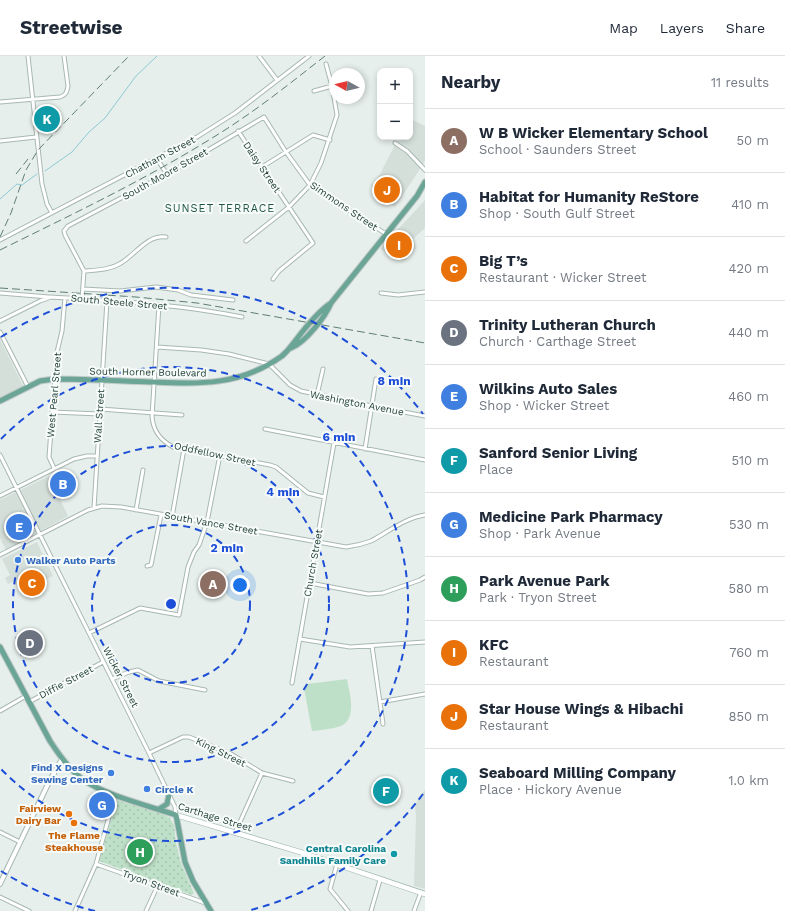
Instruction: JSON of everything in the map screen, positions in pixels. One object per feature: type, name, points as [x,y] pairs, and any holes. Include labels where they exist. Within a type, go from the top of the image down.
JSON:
[{"type":"main road","name":"South Horner Boulevard","points":[[0,401],[40,381],[54,379],[191,384],[218,382],[242,376],[269,364],[291,348],[299,345],[315,327],[328,311],[331,303],[417,196],[425,182]]},
{"type":"main road","name":"Carthage Street","points":[[0,647],[43,730],[62,759],[83,779],[94,786],[176,815],[337,864],[380,880],[423,893]]},
{"type":"main road","points":[[159,809],[167,804],[169,795]]},
{"type":"main road","name":"Wicker Street","points":[[176,815],[185,862],[193,881],[211,911]]},
{"type":"street","points":[[28,56],[42,184],[47,204],[52,214]]},
{"type":"street","points":[[0,102],[60,97],[66,93],[68,86],[64,56]]},
{"type":"street","points":[[259,56],[277,80]]},
{"type":"street","name":"Chatham Street","points":[[0,240],[197,138],[235,113],[309,56]]},
{"type":"street","points":[[326,64],[329,75]]},
{"type":"street","points":[[314,91],[329,87]]},
{"type":"street","points":[[246,241],[289,207],[310,185],[330,140],[337,115],[335,104]]},
{"type":"street","name":"South Moore Street","points":[[84,271],[65,235],[65,230],[68,226],[166,174],[264,117]]},
{"type":"street","name":"Simmons Street","points":[[264,117],[286,152],[310,185],[386,234]]},
{"type":"street","name":"Daisy Street","points":[[238,131],[313,243],[280,271],[273,279]]},
{"type":"street","points":[[262,168],[313,135],[330,140]]},
{"type":"street","points":[[0,141],[36,137]]},
{"type":"street","points":[[395,143],[407,151],[425,170]]},
{"type":"street","points":[[157,159],[166,174]]},
{"type":"street","points":[[82,299],[84,271],[107,269],[115,266],[122,263],[141,246],[157,238],[166,237]]},
{"type":"street","points":[[83,289],[120,291],[156,287],[178,290],[191,295],[233,300]]},
{"type":"street","points":[[381,293],[398,295],[425,292]]},
{"type":"street","points":[[0,293],[51,297]]},
{"type":"street","name":"South Steele Street","points":[[0,321],[51,297],[159,305],[212,311],[242,317]]},
{"type":"street","name":"West Pearl Street","points":[[54,468],[49,457],[54,379],[57,352],[62,331],[65,298]]},
{"type":"street","name":"Wall Street","points":[[94,508],[106,301]]},
{"type":"street","name":"Oddfellow Street","points":[[159,305],[153,413],[153,422],[158,436],[167,444],[184,449],[276,467],[308,493],[324,497]]},
{"type":"street","points":[[0,332],[28,387]]},
{"type":"street","name":"Washington Avenue","points":[[157,347],[201,350],[229,354],[269,364],[293,387],[301,391],[425,416]]},
{"type":"street","points":[[318,395],[323,368]]},
{"type":"street","points":[[365,449],[376,379]]},
{"type":"street","points":[[100,409],[182,415]]},
{"type":"street","points":[[425,411],[425,416]]},
{"type":"street","points":[[52,412],[100,414]]},
{"type":"street","points":[[265,428],[425,460]]},
{"type":"street","name":"Church Street","points":[[292,683],[334,443]]},
{"type":"street","points":[[172,517],[184,449]]},
{"type":"street","name":"Wicker Street","points":[[0,455],[149,753],[175,807],[176,815]]},
{"type":"street","points":[[0,496],[74,459],[87,456],[97,456]]},
{"type":"street","points":[[89,633],[140,608],[179,615],[188,567],[194,552],[199,545],[207,522],[220,456]]},
{"type":"street","points":[[136,510],[143,470]]},
{"type":"street","name":"South Vance Street","points":[[0,556],[94,508],[106,506],[120,507],[346,547],[360,545],[370,541],[408,520],[425,515]]},
{"type":"street","points":[[147,566],[151,565],[161,515]]},
{"type":"street","points":[[310,583],[368,594],[383,593],[425,577]]},
{"type":"street","points":[[300,639],[350,647],[425,642]]},
{"type":"street","points":[[372,646],[383,724]]},
{"type":"street","name":"Diffie Street","points":[[29,702],[103,662]]},
{"type":"street","points":[[112,679],[138,670],[159,681],[205,690]]},
{"type":"street","points":[[380,702],[425,694]]},
{"type":"street","points":[[0,711],[26,696]]},
{"type":"street","name":"King Street","points":[[149,753],[183,737],[189,737],[230,754],[262,772],[292,781]]},
{"type":"street","points":[[0,884],[49,782],[62,759]]},
{"type":"street","points":[[235,832],[262,772]]},
{"type":"street","points":[[75,911],[96,864],[115,794]]},
{"type":"street","points":[[0,832],[20,842]]},
{"type":"street","name":"Tryon Street","points":[[96,864],[205,903]]},
{"type":"street","points":[[337,864],[330,889],[348,911]]},
{"type":"street","points":[[371,911],[380,880]]},
{"type":"street","points":[[146,911],[158,885]]},
{"type":"street","points":[[414,911],[423,893]]},
{"type":"street","points":[[0,897],[29,911]]},
{"type":"shaded area","points":[[413,120],[425,126],[425,161],[395,207],[371,186],[381,173],[397,140],[413,140]]},
{"type":"shaded area","points":[[425,200],[425,228],[413,239],[416,248],[405,260],[400,260],[380,249]]},
{"type":"shaded area","points":[[0,339],[23,386],[0,397]]},
{"type":"shaded area","points":[[49,476],[68,516],[6,550],[0,538],[0,500]]},
{"type":"shaded area","points":[[37,542],[53,576],[20,592],[14,581],[8,584],[5,578],[10,575],[2,559]]},
{"type":"shaded area","points":[[425,790],[425,889],[414,886],[415,806],[419,796]]},
{"type":"green space","points":[[347,679],[351,711],[346,722],[338,727],[312,731],[304,688],[307,684]]},
{"type":"green space","points":[[117,800],[165,815],[170,818],[174,825],[176,843],[181,863],[194,893],[192,895],[99,861]]},
{"type":"waterway","points":[[45,171],[72,152],[89,132],[105,118],[136,76],[157,56]]},
{"type":"waterway","points":[[0,199],[17,184],[22,185],[37,174]]},
{"type":"railway","points":[[0,237],[11,213],[26,170],[38,150],[129,56]]},
{"type":"railway","points":[[0,250],[58,222],[172,162],[253,111],[325,56]]},
{"type":"railway","points":[[16,174],[28,159]]},
{"type":"railway","points":[[0,288],[136,297],[197,303],[425,343]]},
{"type":"place","name":"Seaboard Milling Company","points":[[47,119]]},
{"type":"place","name":"Star House Wings & Hibachi","points":[[387,190]]},
{"type":"place","name":"KFC","points":[[399,245]]},
{"type":"place","name":"Habitat for Humanity ReStore","points":[[63,484]]},
{"type":"place","name":"Wilkins Auto Sales","points":[[19,527]]},
{"type":"place","name":"Walker Auto Parts","points":[[18,560]]},
{"type":"place","name":"Big T’s","points":[[32,583]]},
{"type":"place","name":"W B Wicker Elementary School","points":[[213,584]]},
{"type":"place","name":"Trinity Lutheran Church","points":[[30,643]]},
{"type":"place","name":"Find X Designs Sewing Center","points":[[111,773]]},
{"type":"place","name":"Circle K","points":[[147,789]]},
{"type":"place","name":"Sanford Senior Living","points":[[386,791]]},
{"type":"place","name":"Medicine Park Pharmacy","points":[[102,805]]},
{"type":"place","name":"Fairview Dairy Bar","points":[[69,814]]},
{"type":"place","name":"The Flame Steakhouse","points":[[74,823]]},
{"type":"place","name":"Park Avenue Park","points":[[140,852]]},
{"type":"place","name":"Central Carolina Sandhills Family Care","points":[[394,854]]},
{"type":"district","name":"SUNSET TERRACE","points":[[220,208]]}]
